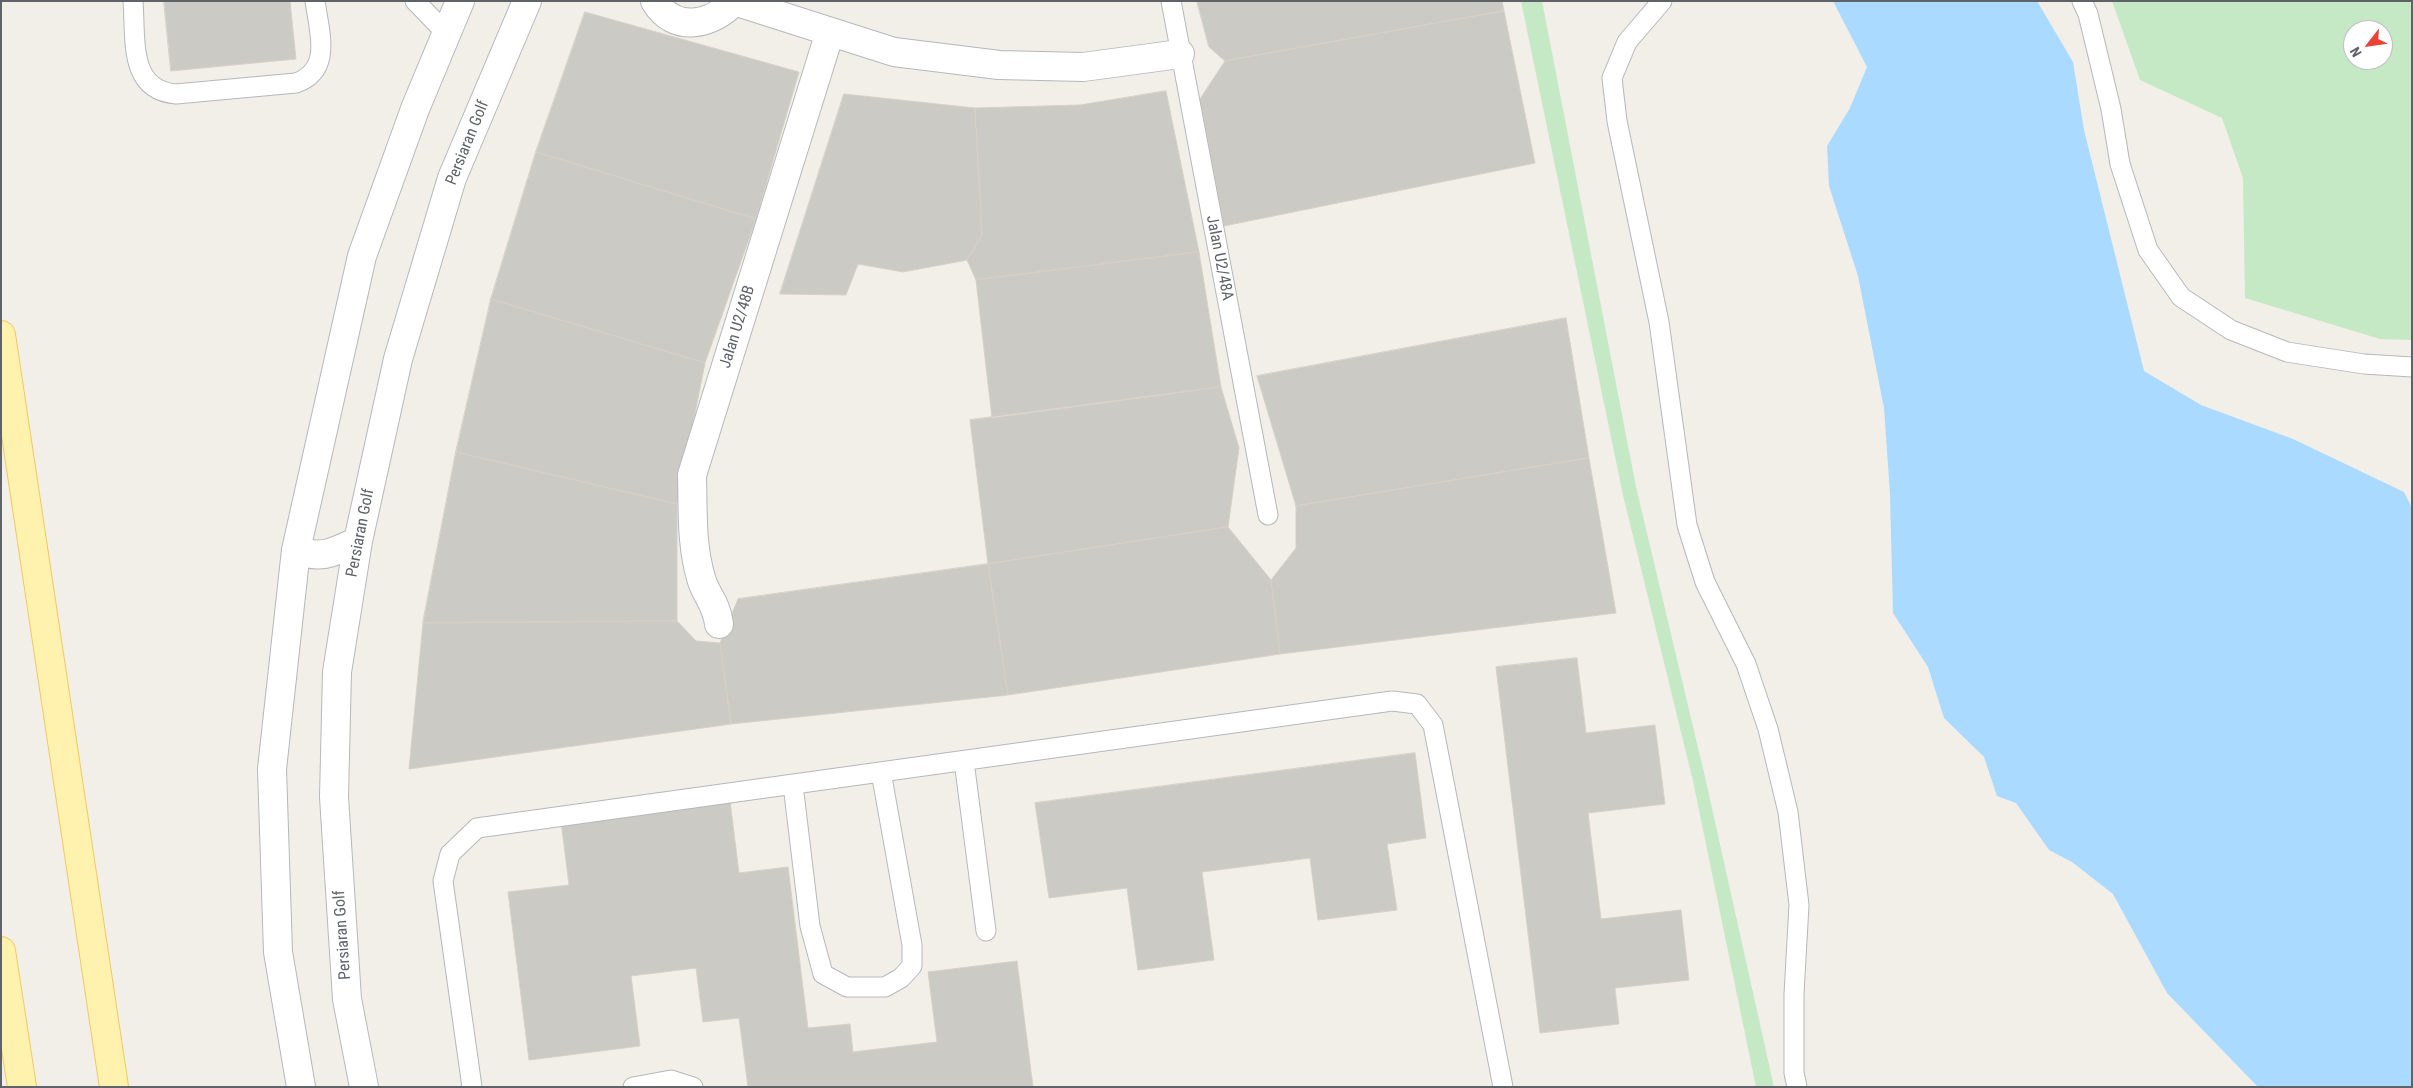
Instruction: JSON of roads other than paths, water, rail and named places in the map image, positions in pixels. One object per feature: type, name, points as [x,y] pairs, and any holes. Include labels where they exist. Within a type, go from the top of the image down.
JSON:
[{"type":"main road","points":[[1,335],[114,1087]]},
{"type":"main road","points":[[1,951],[22,1087]]},
{"type":"street","points":[[301,1087],[278,952],[272,769],[296,550],[362,256],[415,109],[460,1]]},
{"type":"street","name":"Persiaran Golf","points":[[364,1087],[347,999],[334,797],[337,672],[358,541],[398,359],[452,178],[527,1]]},
{"type":"street","points":[[655,1],[668,15],[682,21],[696,23],[711,20],[724,12],[734,1],[894,52],[999,65],[1083,67],[1180,54]]},
{"type":"street","name":"Jalan U2/48B","points":[[719,624],[717,608],[701,580],[693,540],[692,475],[830,32]]},
{"type":"street","points":[[296,550],[311,556],[333,552],[358,541]]},
{"type":"lane","points":[[133,1],[138,63],[143,78],[151,87],[161,93],[176,94],[296,83],[305,80],[314,73],[321,56],[316,1]]},
{"type":"lane","points":[[415,1],[446,33]]},
{"type":"lane","name":"Jalan U2/48A","points":[[1171,1],[1268,515]]},
{"type":"lane","points":[[1662,1],[1628,42],[1612,78],[1617,122],[1659,322],[1687,525],[1705,582],[1746,664],[1768,729],[1788,812],[1799,906],[1794,994],[1794,1073],[1797,1087]]},
{"type":"lane","points":[[2082,1],[2088,14],[2112,109],[2120,164],[2148,250],[2181,297],[2231,330],[2287,352],[2364,364],[2412,367]]},
{"type":"lane","points":[[472,1087],[443,881],[450,854],[477,828],[1392,701],[1417,704],[1433,725],[1503,1087]]},
{"type":"lane","points":[[964,761],[986,931]]},
{"type":"lane","points":[[793,784],[810,926],[823,974],[847,987],[885,988],[901,978],[912,966],[912,945],[881,772]]},
{"type":"lane","points":[[633,1087],[671,1080],[693,1087]]},
{"type":"water","points":[[1833,1],[2037,1],[2073,62],[2084,130],[2144,371],[2201,405],[2293,439],[2404,492],[2412,508],[2412,1087],[2258,1087],[2167,993],[2113,894],[2072,862],[2049,850],[2016,803],[1997,796],[1984,757],[1944,718],[1928,667],[1893,613],[1890,494],[1884,408],[1858,276],[1829,186],[1827,146],[1850,108],[1867,67]]}]
